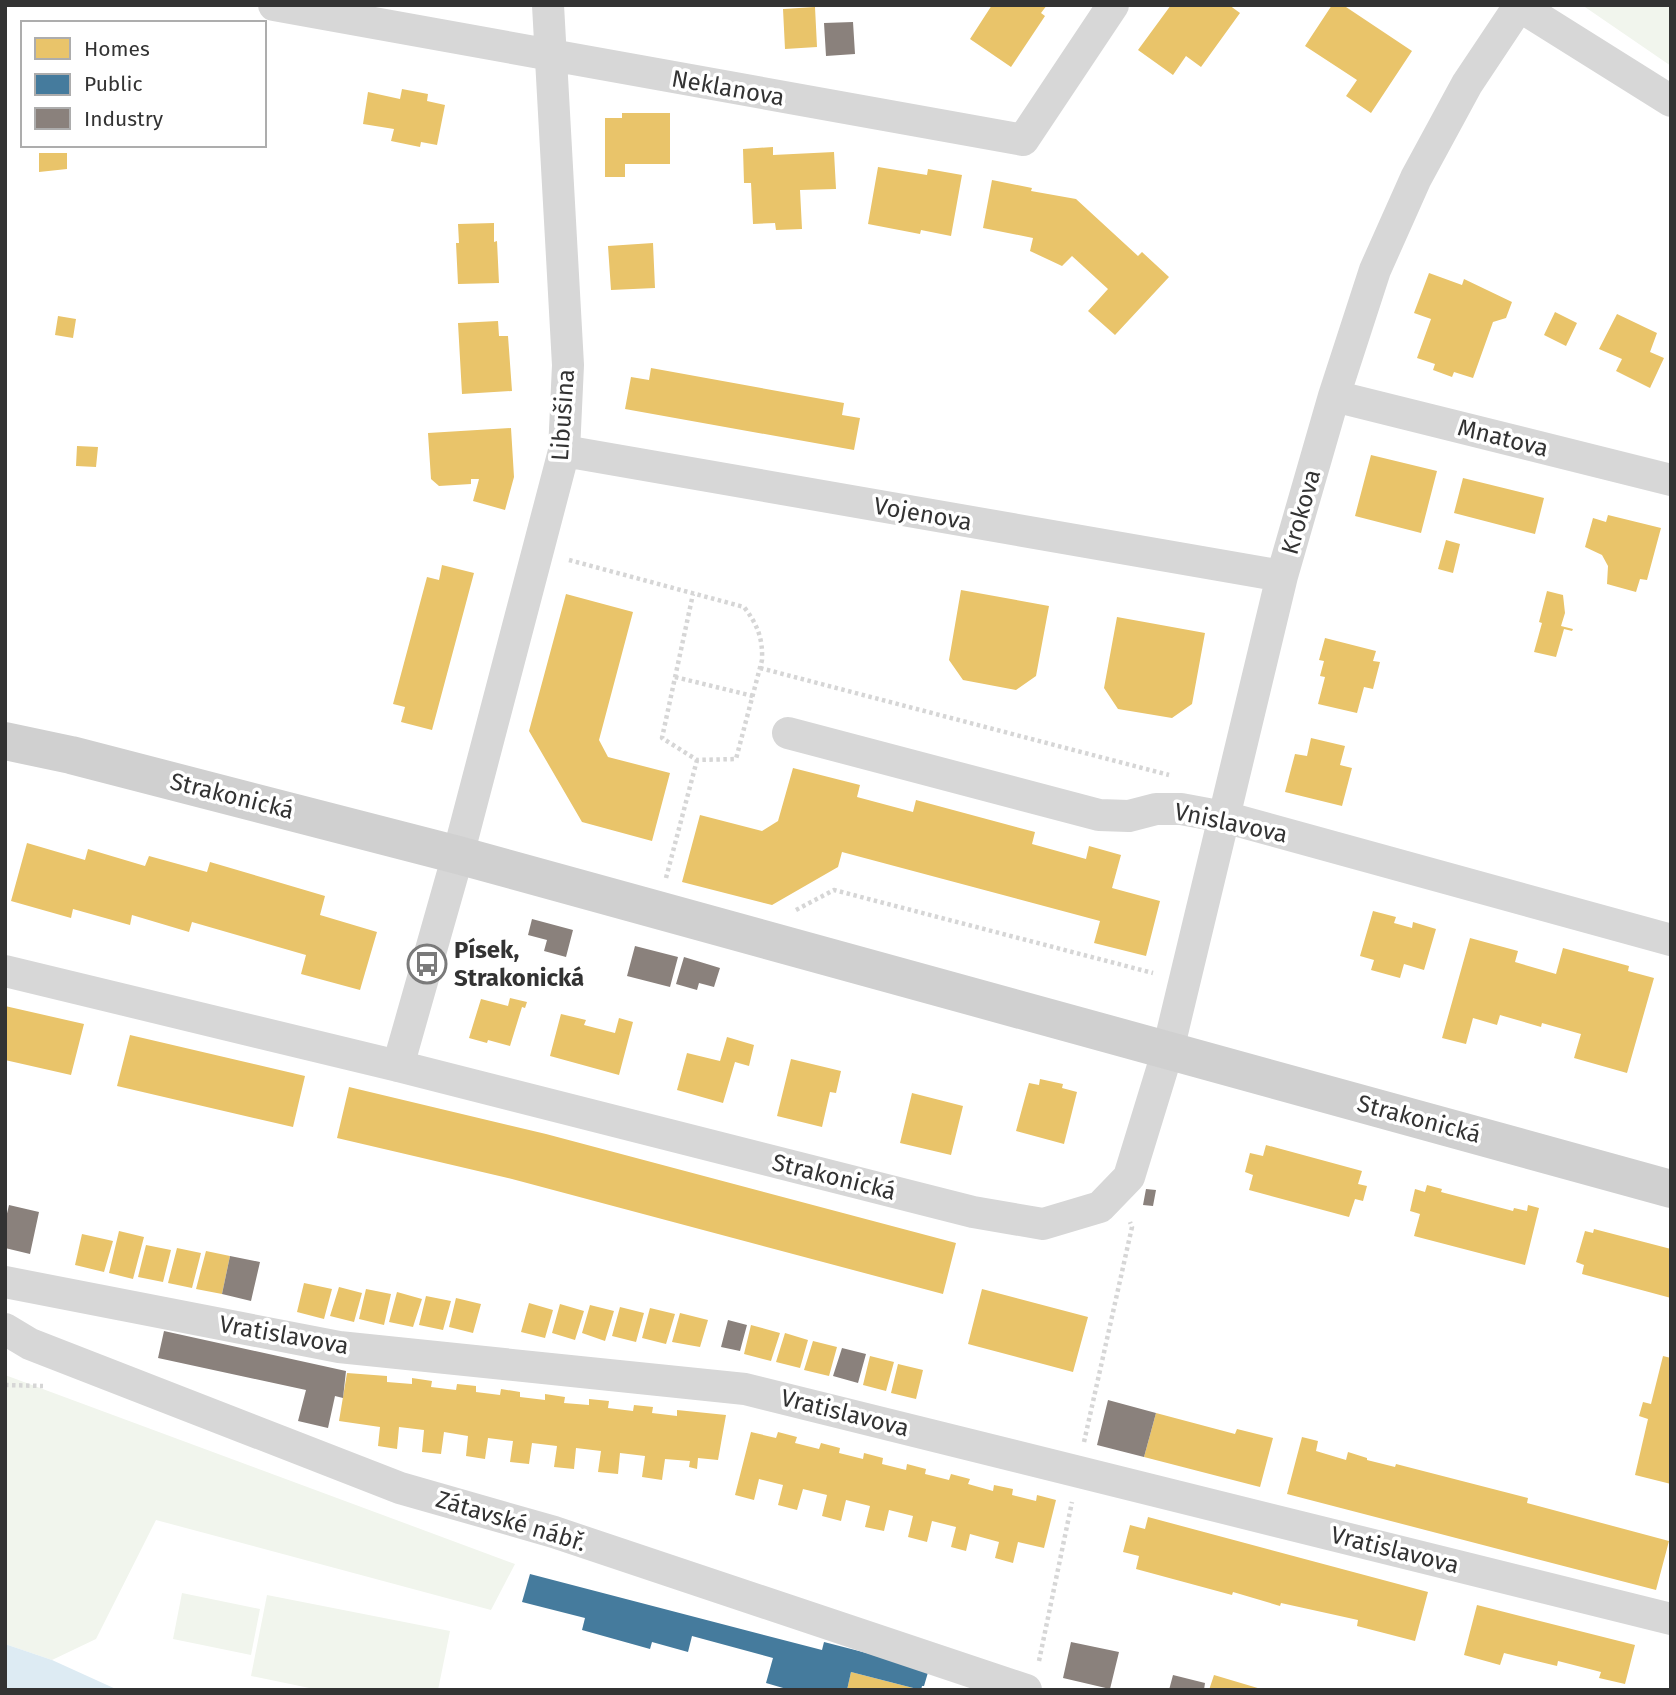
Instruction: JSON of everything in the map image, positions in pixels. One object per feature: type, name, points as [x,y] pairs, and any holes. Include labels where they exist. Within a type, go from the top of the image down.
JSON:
[{"type":"main road","name":"Strakonická","points":[[5,741],[71,755],[458,855],[1671,1189]]},
{"type":"street","name":"Neklanova","points":[[274,5],[1023,140],[1113,5]]},
{"type":"street","name":"Libušina","points":[[458,855],[564,451],[568,365],[548,5]]},
{"type":"street","points":[[1518,5],[1671,101]]},
{"type":"street","name":"Krokova","points":[[1168,1050],[1282,576],[1334,396],[1375,270],[1416,178],[1467,84],[1518,5]]},
{"type":"street","name":"Mnatova","points":[[1334,396],[1671,480]]},
{"type":"street","name":"Vojenova","points":[[564,451],[1282,576]]},
{"type":"street","name":"Vnislavova","points":[[788,733],[1099,815],[1129,816],[1156,809],[1181,809],[1224,817],[1671,940]]},
{"type":"street","points":[[398,1066],[458,855]]},
{"type":"street","name":"Strakonická","points":[[5,971],[398,1066],[973,1212],[1042,1224],[1100,1207],[1129,1177],[1168,1050]]},
{"type":"street","name":"Vratislavova","points":[[5,1282],[339,1347],[745,1389],[1671,1619]]},
{"type":"street","name":"Zátavské nábř.","points":[[5,1329],[30,1344],[400,1488],[1032,1677]]},
{"type":"path","points":[[538,552],[744,607],[757,624],[763,643],[760,668],[736,759],[697,760],[662,738],[693,594]]},
{"type":"path","points":[[760,668],[1177,776]]},
{"type":"path","points":[[675,677],[752,696]]},
{"type":"path","points":[[665,883],[697,760]]},
{"type":"path","points":[[791,914],[834,890],[1184,981]]},
{"type":"path","points":[[1032,1677],[1132,1227],[1120,1187]]},
{"type":"shaded area","points":[[1582,5],[1671,5],[1671,66]]},
{"type":"shaded area","points":[[5,1375],[515,1564],[491,1610],[156,1520],[96,1639],[52,1660],[5,1644]]},
{"type":"shaded area","points":[[182,1593],[260,1609],[251,1655],[173,1639]]},
{"type":"shaded area","points":[[267,1595],[450,1631],[438,1690],[319,1690],[251,1676]]},
{"type":"shaded area","points":[[5,1644],[52,1660],[118,1690],[5,1690]]},
{"type":"building: Homes","points":[[992,5],[1047,5],[1041,13],[1045,16],[1011,67],[970,39]]},
{"type":"building: Homes","points":[[1171,5],[1229,5],[1240,13],[1201,67],[1186,56],[1173,75],[1138,50]]},
{"type":"building: Homes","points":[[1332,5],[1343,5],[1412,51],[1371,113],[1346,96],[1357,80],[1305,46]]},
{"type":"building: Homes","points":[[815,7],[817,47],[785,49],[783,9]]},
{"type":"building: Homes","points":[[402,89],[428,94],[427,101],[445,105],[437,145],[421,142],[420,147],[391,141],[394,129],[363,124],[368,92],[400,99]]},
{"type":"building: Homes","points":[[622,113],[670,113],[670,164],[625,164],[625,177],[605,177],[605,118],[622,118]]},
{"type":"building: Homes","points":[[773,147],[773,155],[834,152],[836,189],[800,190],[802,229],[776,230],[775,223],[753,224],[751,183],[744,183],[743,149]]},
{"type":"building: Homes","points":[[39,153],[67,153],[67,169],[39,172]]},
{"type":"building: Homes","points":[[878,167],[927,175],[928,169],[962,175],[951,236],[921,230],[920,234],[868,224]]},
{"type":"building: Homes","points":[[992,180],[1032,188],[1031,191],[1076,199],[1138,256],[1142,252],[1169,277],[1115,335],[1088,311],[1108,289],[1072,256],[1062,266],[1030,251],[1033,238],[983,228]]},
{"type":"building: Homes","points":[[494,223],[499,283],[458,284],[458,224]]},
{"type":"building: Homes","points":[[653,243],[655,288],[611,290],[608,246]]},
{"type":"building: Homes","points":[[1429,273],[1462,285],[1464,279],[1512,302],[1506,318],[1493,322],[1473,378],[1454,372],[1452,377],[1433,370],[1435,364],[1417,358],[1431,319],[1414,313]]},
{"type":"building: Homes","points":[[1555,312],[1577,323],[1566,346],[1544,335]]},
{"type":"building: Homes","points":[[1617,314],[1657,333],[1650,352],[1664,358],[1650,388],[1616,371],[1622,359],[1599,349]]},
{"type":"building: Homes","points":[[58,316],[76,319],[73,338],[55,335]]},
{"type":"building: Homes","points":[[498,321],[499,336],[508,336],[512,391],[462,394],[458,323]]},
{"type":"building: Homes","points":[[651,368],[844,403],[842,415],[860,418],[854,450],[625,409],[631,377],[649,380]]},
{"type":"building: Homes","points":[[511,428],[514,477],[505,510],[473,501],[479,479],[471,479],[471,484],[439,486],[431,479],[428,433]]},
{"type":"building: Homes","points":[[77,446],[98,447],[96,467],[76,466]]},
{"type":"building: Homes","points":[[1371,455],[1437,471],[1421,533],[1355,516]]},
{"type":"building: Homes","points":[[1463,478],[1544,498],[1535,534],[1454,513]]},
{"type":"building: Homes","points":[[1608,515],[1661,528],[1647,580],[1640,579],[1636,592],[1607,584],[1608,566],[1602,555],[1585,547],[1593,518],[1606,522]]},
{"type":"building: Homes","points":[[1446,540],[1460,544],[1453,573],[1438,569]]},
{"type":"building: Homes","points":[[442,565],[474,573],[432,730],[401,722],[405,707],[393,704],[427,577],[439,580]]},
{"type":"building: Homes","points":[[961,590],[1049,606],[1036,676],[1016,690],[963,680],[949,660]]},
{"type":"building: Homes","points":[[1547,591],[1563,595],[1565,613],[1561,626],[1573,629],[1564,629],[1556,657],[1534,652]]},
{"type":"building: Homes","points":[[566,594],[633,612],[599,740],[608,757],[670,773],[652,841],[582,822],[529,731]]},
{"type":"building: Homes","points":[[1117,617],[1205,633],[1192,704],[1172,718],[1118,709],[1104,688]]},
{"type":"building: Homes","points":[[1325,638],[1376,651],[1373,661],[1380,662],[1373,689],[1364,687],[1357,713],[1318,704],[1325,677],[1320,676],[1324,661],[1319,660]]},
{"type":"building: Homes","points":[[1311,738],[1345,746],[1340,765],[1352,768],[1342,806],[1285,792],[1295,754],[1307,756]]},
{"type":"building: Homes","points":[[793,768],[860,785],[857,797],[913,812],[916,800],[1035,832],[1032,844],[1086,859],[1089,846],[1121,855],[1112,888],[1160,901],[1146,956],[1094,943],[1100,921],[842,852],[838,867],[772,905],[682,882],[700,815],[762,831],[778,821]]},
{"type":"building: Homes","points":[[27,843],[85,860],[88,849],[145,866],[149,856],[207,872],[210,862],[325,896],[320,915],[377,932],[360,990],[301,974],[306,955],[192,922],[189,932],[132,915],[130,925],[73,909],[71,918],[11,901]]},
{"type":"building: Homes","points":[[1373,911],[1396,917],[1394,923],[1412,928],[1413,922],[1436,929],[1424,970],[1404,964],[1400,978],[1371,970],[1374,960],[1360,956]]},
{"type":"building: Homes","points":[[1470,938],[1518,951],[1515,962],[1556,974],[1563,948],[1629,966],[1628,971],[1654,978],[1627,1073],[1574,1058],[1581,1034],[1542,1023],[1541,1027],[1500,1015],[1497,1025],[1473,1018],[1466,1044],[1442,1038]]},
{"type":"building: Homes","points":[[510,998],[527,1002],[525,1008],[522,1007],[510,1046],[469,1038],[481,999],[508,1006]]},
{"type":"building: Homes","points":[[5,1006],[84,1024],[71,1075],[5,1060]]},
{"type":"building: Homes","points":[[561,1014],[586,1020],[584,1025],[615,1033],[619,1018],[633,1022],[619,1075],[550,1056]]},
{"type":"building: Homes","points":[[130,1035],[305,1076],[293,1127],[117,1086]]},
{"type":"building: Homes","points":[[727,1037],[754,1045],[749,1066],[735,1062],[723,1103],[677,1090],[687,1053],[720,1061]]},
{"type":"building: Homes","points":[[791,1059],[841,1071],[836,1093],[830,1092],[822,1127],[777,1116]]},
{"type":"building: Homes","points":[[1040,1079],[1063,1084],[1062,1088],[1077,1092],[1064,1144],[1016,1131],[1029,1083],[1039,1085]]},
{"type":"building: Homes","points":[[349,1087],[546,1134],[956,1243],[943,1294],[512,1179],[337,1138]]},
{"type":"building: Homes","points":[[912,1093],[963,1106],[951,1155],[900,1143]]},
{"type":"building: Homes","points":[[1266,1145],[1362,1171],[1358,1184],[1367,1186],[1363,1201],[1355,1199],[1349,1217],[1249,1190],[1253,1175],[1245,1172],[1250,1153],[1263,1156]]},
{"type":"building: Homes","points":[[1427,1185],[1442,1189],[1441,1192],[1513,1211],[1514,1208],[1527,1211],[1528,1205],[1539,1208],[1525,1265],[1414,1236],[1420,1214],[1410,1211],[1415,1189],[1425,1192]]},
{"type":"building: Homes","points":[[1594,1229],[1671,1249],[1671,1298],[1582,1274],[1584,1265],[1576,1262],[1585,1231],[1593,1233]]},
{"type":"building: Homes","points":[[119,1231],[144,1237],[133,1279],[109,1273]]},
{"type":"building: Homes","points":[[82,1234],[113,1241],[104,1272],[75,1265]]},
{"type":"building: Homes","points":[[146,1245],[171,1250],[163,1282],[138,1277]]},
{"type":"building: Homes","points":[[177,1248],[201,1253],[192,1288],[168,1283]]},
{"type":"building: Homes","points":[[206,1251],[230,1256],[222,1294],[196,1289]]},
{"type":"building: Homes","points":[[304,1283],[332,1289],[324,1319],[297,1312]]},
{"type":"building: Homes","points":[[339,1287],[362,1293],[354,1322],[330,1316]]},
{"type":"building: Homes","points":[[366,1289],[391,1294],[384,1325],[359,1319]]},
{"type":"building: Homes","points":[[982,1289],[1088,1317],[1073,1372],[968,1344]]},
{"type":"building: Homes","points":[[397,1292],[422,1299],[413,1327],[389,1322]]},
{"type":"building: Homes","points":[[426,1296],[451,1301],[443,1330],[419,1325]]},
{"type":"building: Homes","points":[[456,1298],[481,1304],[473,1333],[449,1327]]},
{"type":"building: Homes","points":[[529,1303],[553,1310],[545,1338],[521,1332]]},
{"type":"building: Homes","points":[[560,1304],[584,1311],[575,1340],[552,1333]]},
{"type":"building: Homes","points":[[590,1305],[614,1311],[605,1341],[582,1333]]},
{"type":"building: Homes","points":[[620,1307],[644,1313],[636,1342],[612,1336]]},
{"type":"building: Homes","points":[[650,1308],[675,1314],[666,1344],[642,1338]]},
{"type":"building: Homes","points":[[680,1313],[708,1320],[700,1347],[672,1342]]},
{"type":"building: Homes","points":[[751,1325],[780,1333],[771,1361],[744,1354]]},
{"type":"building: Homes","points":[[785,1333],[808,1340],[800,1368],[776,1362]]},
{"type":"building: Homes","points":[[813,1341],[837,1347],[829,1376],[804,1370]]},
{"type":"building: Homes","points":[[870,1356],[894,1362],[886,1391],[863,1385]]},
{"type":"building: Homes","points":[[1663,1356],[1671,1358],[1671,1484],[1635,1475],[1648,1419],[1639,1416],[1643,1402],[1651,1404]]},
{"type":"building: Homes","points":[[898,1364],[923,1370],[916,1399],[891,1393]]},
{"type":"building: Homes","points":[[347,1373],[387,1376],[387,1382],[412,1384],[412,1378],[432,1381],[431,1387],[456,1390],[457,1384],[476,1386],[476,1392],[500,1395],[501,1389],[520,1392],[520,1397],[545,1400],[545,1394],[565,1397],[564,1403],[589,1405],[589,1399],[609,1401],[608,1408],[633,1411],[634,1405],[653,1407],[652,1413],[677,1416],[677,1410],[726,1415],[718,1460],[698,1458],[697,1469],[689,1467],[690,1461],[665,1459],[662,1480],[642,1477],[645,1456],[620,1453],[618,1474],[598,1472],[601,1451],[576,1448],[574,1469],[554,1467],[557,1446],[532,1443],[529,1464],[510,1462],[513,1441],[488,1438],[485,1459],[466,1456],[468,1436],[444,1432],[441,1454],[422,1452],[424,1430],[399,1427],[397,1449],[378,1446],[380,1427],[339,1421]]},
{"type":"building: Homes","points":[[1156,1413],[1235,1434],[1237,1429],[1273,1438],[1260,1487],[1144,1457]]},
{"type":"building: Homes","points":[[751,1432],[776,1438],[778,1432],[797,1437],[795,1443],[819,1449],[821,1443],[840,1448],[839,1453],[863,1459],[864,1453],[883,1458],[882,1464],[906,1470],[907,1464],[926,1469],[925,1474],[949,1480],[951,1474],[970,1479],[968,1484],[993,1491],[994,1485],[1013,1489],[1012,1495],[1036,1501],[1037,1495],[1056,1500],[1044,1548],[1018,1542],[1013,1563],[995,1558],[999,1542],[970,1534],[966,1551],[951,1547],[956,1527],[932,1521],[927,1542],[908,1537],[913,1516],[889,1510],[884,1531],[865,1527],[870,1506],[846,1500],[841,1521],[822,1516],[827,1495],[803,1489],[797,1510],[778,1505],[783,1485],[759,1479],[754,1500],[735,1495]]},
{"type":"building: Homes","points":[[1302,1437],[1318,1441],[1316,1451],[1346,1460],[1348,1452],[1395,1467],[1396,1464],[1528,1498],[1527,1503],[1669,1541],[1656,1590],[1287,1494]]},
{"type":"building: Homes","points":[[1148,1517],[1428,1592],[1415,1641],[1357,1626],[1358,1620],[1281,1603],[1280,1606],[1233,1592],[1232,1595],[1136,1569],[1139,1556],[1123,1552],[1130,1525],[1145,1529]]},
{"type":"building: Homes","points":[[1477,1605],[1635,1645],[1625,1684],[1599,1678],[1601,1672],[1558,1661],[1557,1666],[1504,1653],[1500,1665],[1464,1655]]},
{"type":"building: Homes","points":[[851,1672],[917,1689],[917,1690],[847,1690]]},
{"type":"building: Homes","points":[[1214,1675],[1261,1689],[1261,1690],[1209,1690]]},
{"type":"building: Public","points":[[530,1574],[822,1650],[824,1642],[929,1669],[921,1690],[851,1672],[847,1690],[790,1690],[766,1683],[773,1658],[692,1636],[688,1652],[652,1642],[650,1649],[582,1630],[585,1618],[522,1602]]},
{"type":"building: Industry","points":[[853,22],[855,54],[826,56],[824,23]]},
{"type":"building: Industry","points":[[532,919],[573,930],[566,957],[544,951],[547,940],[528,935]]},
{"type":"building: Industry","points":[[635,946],[678,957],[670,987],[627,976]]},
{"type":"building: Industry","points":[[684,957],[720,968],[714,987],[699,983],[697,990],[676,984]]},
{"type":"building: Industry","points":[[1146,1189],[1156,1190],[1153,1206],[1143,1205]]},
{"type":"building: Industry","points":[[9,1205],[39,1212],[30,1254],[5,1248],[5,1222]]},
{"type":"building: Industry","points":[[230,1256],[260,1262],[251,1301],[222,1294]]},
{"type":"building: Industry","points":[[728,1320],[747,1325],[740,1351],[721,1347]]},
{"type":"building: Industry","points":[[164,1331],[346,1371],[343,1398],[335,1396],[328,1428],[298,1421],[306,1390],[158,1358]]},
{"type":"building: Industry","points":[[842,1348],[866,1354],[858,1383],[833,1376]]},
{"type":"building: Industry","points":[[1108,1400],[1156,1413],[1144,1457],[1097,1445]]},
{"type":"building: Industry","points":[[1071,1642],[1119,1652],[1110,1689],[1063,1678]]},
{"type":"building: Industry","points":[[1173,1675],[1205,1683],[1204,1690],[1169,1690]]},
{"type":"place","name":"Písek, Strakonická","points":[[427,964]]}]
